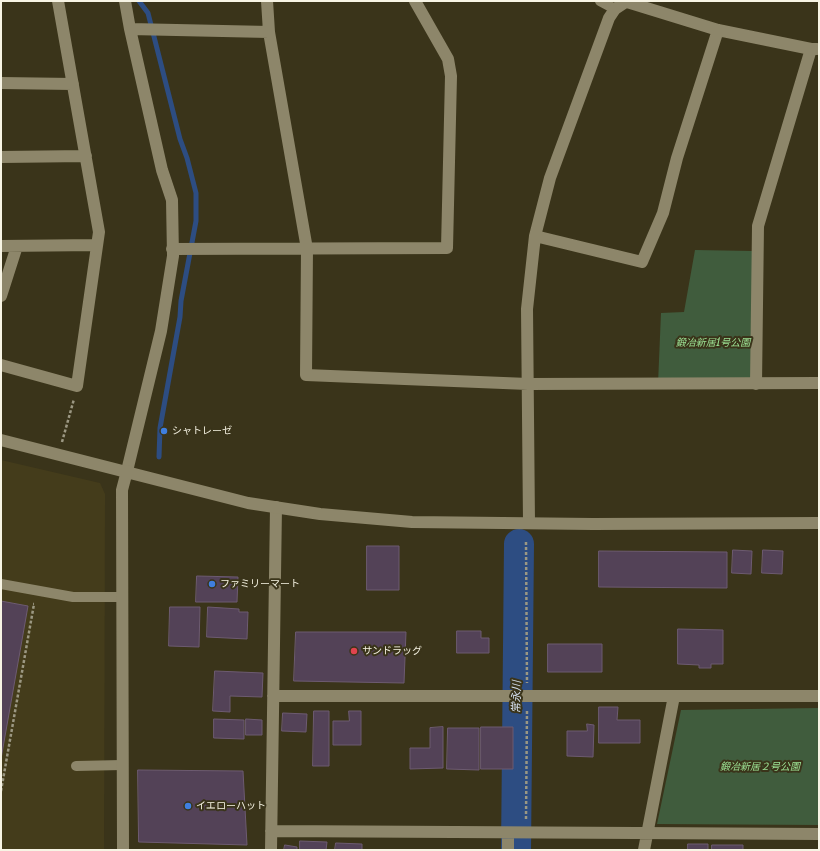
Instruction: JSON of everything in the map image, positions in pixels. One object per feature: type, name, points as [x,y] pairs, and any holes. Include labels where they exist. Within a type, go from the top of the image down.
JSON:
[{"type":"street","points":[[1,365],[77,386],[99,232],[58,1]]},
{"type":"street","points":[[123,850],[122,490],[161,331],[172,256],[172,200],[162,170],[125,1]]},
{"type":"street","points":[[267,1],[269,32],[306,249],[306,375],[528,384],[819,384]]},
{"type":"street","points":[[172,249],[447,248],[451,76],[448,59],[415,1]]},
{"type":"street","points":[[529,523],[527,309],[535,236],[550,178],[609,18],[615,9],[627,1],[718,30],[815,49],[758,226],[756,384]]},
{"type":"street","points":[[130,29],[269,32]]},
{"type":"street","points":[[535,236],[642,262],[663,212],[677,158],[718,30]]},
{"type":"street","points":[[1,83],[73,84]]},
{"type":"street","points":[[1,157],[86,156]]},
{"type":"street","points":[[1,246],[97,245]]},
{"type":"street","points":[[1,296],[17,246]]},
{"type":"street","points":[[1,440],[248,503],[320,514],[412,522],[819,524]]},
{"type":"street","points":[[271,850],[276,507]]},
{"type":"street","points":[[273,696],[819,696]]},
{"type":"street","points":[[644,850],[674,696]]},
{"type":"street","points":[[272,832],[819,834]]},
{"type":"street","points":[[508,850],[510,833]]},
{"type":"lane","points":[[600,1],[615,9]]},
{"type":"lane","points":[[1,584],[73,597],[122,597]]},
{"type":"lane","points":[[76,766],[122,765]]},
{"type":"path","points":[[58,454],[77,386]]},
{"type":"path","points":[[1,791],[34,604],[28,603]]},
{"type":"shaded area","points":[[1,460],[100,483],[105,494],[104,850],[1,850]]},
{"type":"green space","name":"鍛冶新居1号公園","points":[[695,250],[752,251],[756,384],[658,384],[661,313],[684,312]]},
{"type":"green space","name":"鍛冶新居２号公園","points":[[819,708],[818,825],[657,824],[681,710]]},
{"type":"building","points":[[367,546],[399,546],[399,590],[367,590]]},
{"type":"building","points":[[733,550],[752,551],[751,574],[732,573]]},
{"type":"building","points":[[763,550],[783,551],[782,574],[762,573]]},
{"type":"building","points":[[599,551],[727,552],[727,588],[599,587]]},
{"type":"building","points":[[197,576],[238,577],[237,602],[196,602]]},
{"type":"building","points":[[1,601],[28,606],[1,759]]},
{"type":"building","points":[[170,607],[200,607],[199,647],[169,646]]},
{"type":"building","points":[[208,607],[239,609],[239,612],[248,612],[247,639],[207,637]]},
{"type":"building","points":[[678,629],[723,630],[723,664],[711,664],[711,668],[699,668],[699,665],[678,664]]},
{"type":"building","points":[[457,631],[481,631],[481,638],[489,638],[489,653],[457,653]]},
{"type":"building","points":[[296,632],[406,632],[404,683],[294,681]]},
{"type":"building","points":[[548,644],[602,644],[602,672],[548,672]]},
{"type":"building","points":[[215,671],[263,673],[262,697],[230,696],[230,712],[213,711]]},
{"type":"building","points":[[599,707],[618,707],[617,720],[640,720],[640,743],[599,743]]},
{"type":"building","points":[[314,711],[329,711],[329,766],[313,766]]},
{"type":"building","points":[[349,711],[361,711],[361,745],[333,745],[333,721],[349,721]]},
{"type":"building","points":[[283,713],[307,714],[306,732],[282,731]]},
{"type":"building","points":[[214,719],[244,720],[244,739],[214,738]]},
{"type":"building","points":[[246,719],[262,720],[262,735],[246,735]]},
{"type":"building","points":[[587,724],[594,725],[593,757],[567,756],[567,731],[587,731]]},
{"type":"building","points":[[443,727],[443,768],[410,769],[410,748],[430,748],[430,728]]},
{"type":"building","points":[[481,727],[513,727],[513,769],[481,769]]},
{"type":"building","points":[[448,728],[479,728],[479,770],[447,769]]},
{"type":"building","points":[[138,770],[243,771],[247,845],[139,842]]},
{"type":"building","points":[[300,841],[327,842],[326,850],[300,850]]},
{"type":"building","points":[[336,843],[362,844],[362,850],[335,850]]},
{"type":"building","points":[[688,844],[708,844],[708,850],[688,850]]},
{"type":"building","points":[[285,845],[297,847],[297,850],[284,850]]},
{"type":"building","points":[[712,845],[743,845],[743,850],[712,850]]},
{"type":"waterway","points":[[139,1],[148,13],[180,139],[187,158],[196,193],[196,221],[160,428],[159,457]]},
{"type":"waterway","name":"常永川","points":[[516,850],[519,544]]},
{"type":"place","name":"シャトレーゼ","points":[[164,431]]},
{"type":"place","name":"ファミリーマート","points":[[212,584]]},
{"type":"place","name":"サンドラッグ","points":[[354,651]]},
{"type":"place","name":"イエローハット","points":[[188,806]]}]
